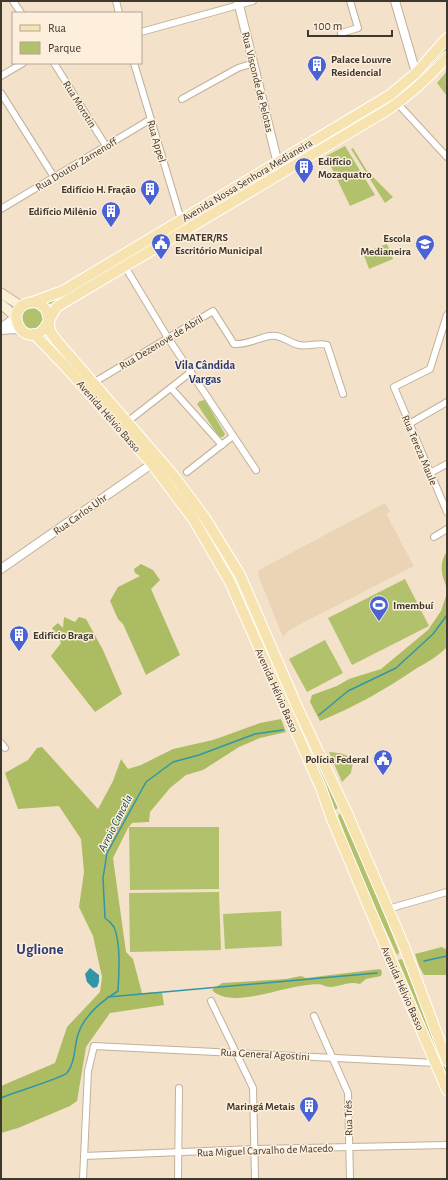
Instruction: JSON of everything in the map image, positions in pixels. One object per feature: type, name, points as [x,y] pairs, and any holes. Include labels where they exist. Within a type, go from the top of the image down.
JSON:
[{"type":"main road","name":"Avenida Nossa Senhora Medianeira","points":[[48,321],[52,310],[180,220],[390,95],[416,73],[447,38]]},
{"type":"main road","name":"Avenida Nossa Senhora Medianeira","points":[[33,302],[63,291],[184,230],[284,172],[398,104],[423,83],[447,57]]},
{"type":"main road","points":[[390,95],[398,104]]},
{"type":"main road","points":[[1,293],[21,306]]},
{"type":"main road","points":[[1,304],[16,317],[18,326],[22,331],[34,334],[43,330],[48,321],[45,309],[40,304],[33,302],[21,306],[16,317]]},
{"type":"main road","name":"Avenida Hélvio Basso","points":[[48,321],[51,333],[56,340],[127,422],[156,462],[194,520],[230,582],[319,784],[332,820],[388,955],[447,1090]]},
{"type":"main road","name":"Avenida Hélvio Basso","points":[[34,334],[156,462],[205,518],[240,576],[298,708],[348,813],[404,946],[447,1061]]},
{"type":"main road","points":[[332,820],[338,812],[348,813]]},
{"type":"main road","points":[[388,955],[399,957],[404,946]]},
{"type":"street","points":[[13,1],[20,12]]},
{"type":"street","points":[[116,1],[119,12]]},
{"type":"street","points":[[142,32],[239,3],[253,1]]},
{"type":"street","points":[[341,33],[358,28],[350,1]]},
{"type":"street","points":[[395,1],[416,73],[423,83]]},
{"type":"street","name":"Rua Visconde de Pelotas","points":[[239,3],[279,162],[284,172]]},
{"type":"street","points":[[182,99],[238,68],[254,63]]},
{"type":"street","points":[[1,76],[21,64]]},
{"type":"street","name":"Rua Morotin","points":[[55,64],[106,146]]},
{"type":"street","name":"Rua Appel","points":[[134,64],[184,230]]},
{"type":"street","points":[[1,93],[54,177]]},
{"type":"street","points":[[398,104],[447,157]]},
{"type":"street","name":"Rua Doutor Zamenoff","points":[[1,209],[151,119]]},
{"type":"street","points":[[122,261],[168,338],[256,470]]},
{"type":"street","name":"Rua Dezenove de Abril","points":[[93,383],[213,311],[234,344],[242,344],[271,336],[278,336],[300,345],[322,343],[327,345],[344,394]]},
{"type":"street","points":[[439,342],[447,315]]},
{"type":"street","points":[[1,329],[16,317]]},
{"type":"street","points":[[1,329],[16,329],[22,331]]},
{"type":"street","points":[[439,342],[447,337]]},
{"type":"street","name":"Rua Tereza Maule","points":[[439,342],[430,369],[394,387],[447,512]]},
{"type":"street","points":[[127,422],[191,372]]},
{"type":"street","points":[[171,388],[222,444]]},
{"type":"street","points":[[409,424],[447,402]]},
{"type":"street","points":[[187,472],[233,436]]},
{"type":"street","name":"Rua Carlos Uhr","points":[[1,569],[156,462]]},
{"type":"street","points":[[430,473],[447,464]]},
{"type":"street","points":[[434,537],[447,529]]},
{"type":"street","points":[[388,909],[447,892]]},
{"type":"street","points":[[211,1001],[253,1088],[255,1179]]},
{"type":"street","name":"Rua Três","points":[[314,1016],[348,1093],[350,1179]]},
{"type":"street","name":"Rua General Agostini","points":[[84,1156],[88,1071],[94,1046],[436,1063]]},
{"type":"street","points":[[178,1179],[179,1088]]},
{"type":"street","name":"Rua Miguel Carvalho de Macedo","points":[[84,1156],[255,1149],[447,1144]]},
{"type":"street","points":[[83,1179],[84,1156]]},
{"type":"shaded area","points":[[385,503],[390,512],[386,514],[414,566],[289,630],[283,637],[258,575],[259,570]]},
{"type":"green space","points":[[447,43],[447,49],[439,60],[423,74]]},
{"type":"green space","points":[[447,71],[447,96],[437,83]]},
{"type":"green space","points":[[389,99],[391,102],[341,133],[339,130]]},
{"type":"green space","points":[[335,132],[337,136],[286,165],[285,164]]},
{"type":"green space","points":[[345,146],[375,195],[350,206],[326,156]]},
{"type":"green space","points":[[353,148],[367,171],[393,197],[385,203],[351,149]]},
{"type":"green space","points":[[277,167],[280,169],[188,223],[186,219]]},
{"type":"green space","points":[[387,244],[393,259],[369,269],[363,253]]},
{"type":"green space","points":[[119,263],[110,271],[46,306],[41,302]]},
{"type":"green space","points":[[32,307],[40,310],[43,318],[40,326],[32,329],[24,326],[21,318],[24,310]]},
{"type":"green space","points":[[205,400],[225,434],[223,437],[219,437],[197,404],[200,401]]},
{"type":"green space","points":[[171,480],[202,522],[242,590],[338,808],[335,810],[261,635],[240,593]]},
{"type":"green space","points":[[447,551],[447,588],[443,578],[442,565]]},
{"type":"green space","points":[[141,564],[153,570],[160,580],[151,589],[180,655],[146,675],[123,624],[118,619],[110,601],[118,587],[140,576],[135,573],[134,569]]},
{"type":"green space","name":"Imembuí","points":[[405,579],[429,626],[352,665],[328,618]]},
{"type":"green space","points":[[447,593],[447,647],[433,659],[358,704],[320,721],[310,702],[312,695],[337,686],[349,679],[381,669],[428,630],[441,611]]},
{"type":"green space","points":[[64,617],[75,622],[79,617],[86,619],[103,650],[122,694],[95,712],[51,656],[61,643],[52,628],[58,623],[63,628]]},
{"type":"green space","points":[[325,640],[343,673],[307,692],[289,659]]},
{"type":"green space","points":[[281,719],[286,732],[260,738],[239,747],[203,770],[186,775],[170,788],[150,812],[149,822],[132,823],[128,828],[113,858],[126,952],[133,959],[142,993],[162,992],[164,1005],[110,1013],[86,1047],[77,1101],[70,1106],[18,1128],[1,1133],[1,1086],[55,1063],[67,1027],[100,992],[102,977],[93,936],[79,907],[84,872],[81,839],[59,806],[18,809],[5,773],[28,760],[37,748],[42,747],[98,809],[113,781],[121,759],[128,769],[141,765],[173,749],[213,740],[260,723]]},
{"type":"green space","points":[[329,752],[346,755],[353,762],[351,773],[342,782]]},
{"type":"green space","points":[[340,813],[367,871],[399,952],[397,955],[360,874],[338,816]]},
{"type":"green space","points":[[129,827],[219,827],[219,889],[130,890]]},
{"type":"green space","points":[[219,892],[221,950],[130,952],[129,893]]},
{"type":"green space","points":[[281,911],[282,946],[225,949],[223,914]]},
{"type":"green space","points":[[442,947],[447,950],[447,975],[424,975],[415,954]]},
{"type":"green space","points":[[402,959],[447,1072],[447,1075],[398,960]]},
{"type":"green space","points":[[380,969],[382,972],[381,976],[366,979],[360,984],[349,983],[331,987],[320,984],[309,985],[240,998],[229,998],[212,990],[222,983],[286,979],[301,976],[306,978]]},
{"type":"water","points":[[90,968],[99,975],[97,987],[93,988],[87,982],[85,974]]},
{"type":"waterway","name":"Arroio Cancela","points":[[319,715],[348,691],[396,668],[433,634],[447,615]]},
{"type":"waterway","name":"Arroio Cancela","points":[[1,1098],[67,1073],[73,1061],[79,1030],[83,1023],[98,1005],[118,991],[118,941],[114,927],[105,918],[103,878],[107,853],[146,782],[173,762],[199,755],[255,734],[283,730]]},
{"type":"waterway","points":[[424,961],[447,956]]},
{"type":"waterway","points":[[108,997],[377,973]]},
{"type":"place","name":"Palace Louvre Residencial","points":[[317,82]]},
{"type":"place","name":"Edifício Mozaquatro","points":[[304,184]]},
{"type":"place","name":"Edifício H. Fração","points":[[150,206]]},
{"type":"place","name":"Edifício Milênio","points":[[111,228]]},
{"type":"place","name":"EMATER/RS Escritório Municipal","points":[[161,260]]},
{"type":"place","name":"Escola Medianeira","points":[[425,261]]},
{"type":"place","name":"Imembuí","points":[[379,622]]},
{"type":"place","name":"Edifício Braga","points":[[19,652]]},
{"type":"place","name":"Polícia Federal","points":[[383,776]]},
{"type":"place","name":"Maringá Metais","points":[[309,1123]]},
{"type":"district","name":"Vila Cândida Vargas","points":[[205,372]]},
{"type":"district","name":"Uglione","points":[[40,949]]}]
